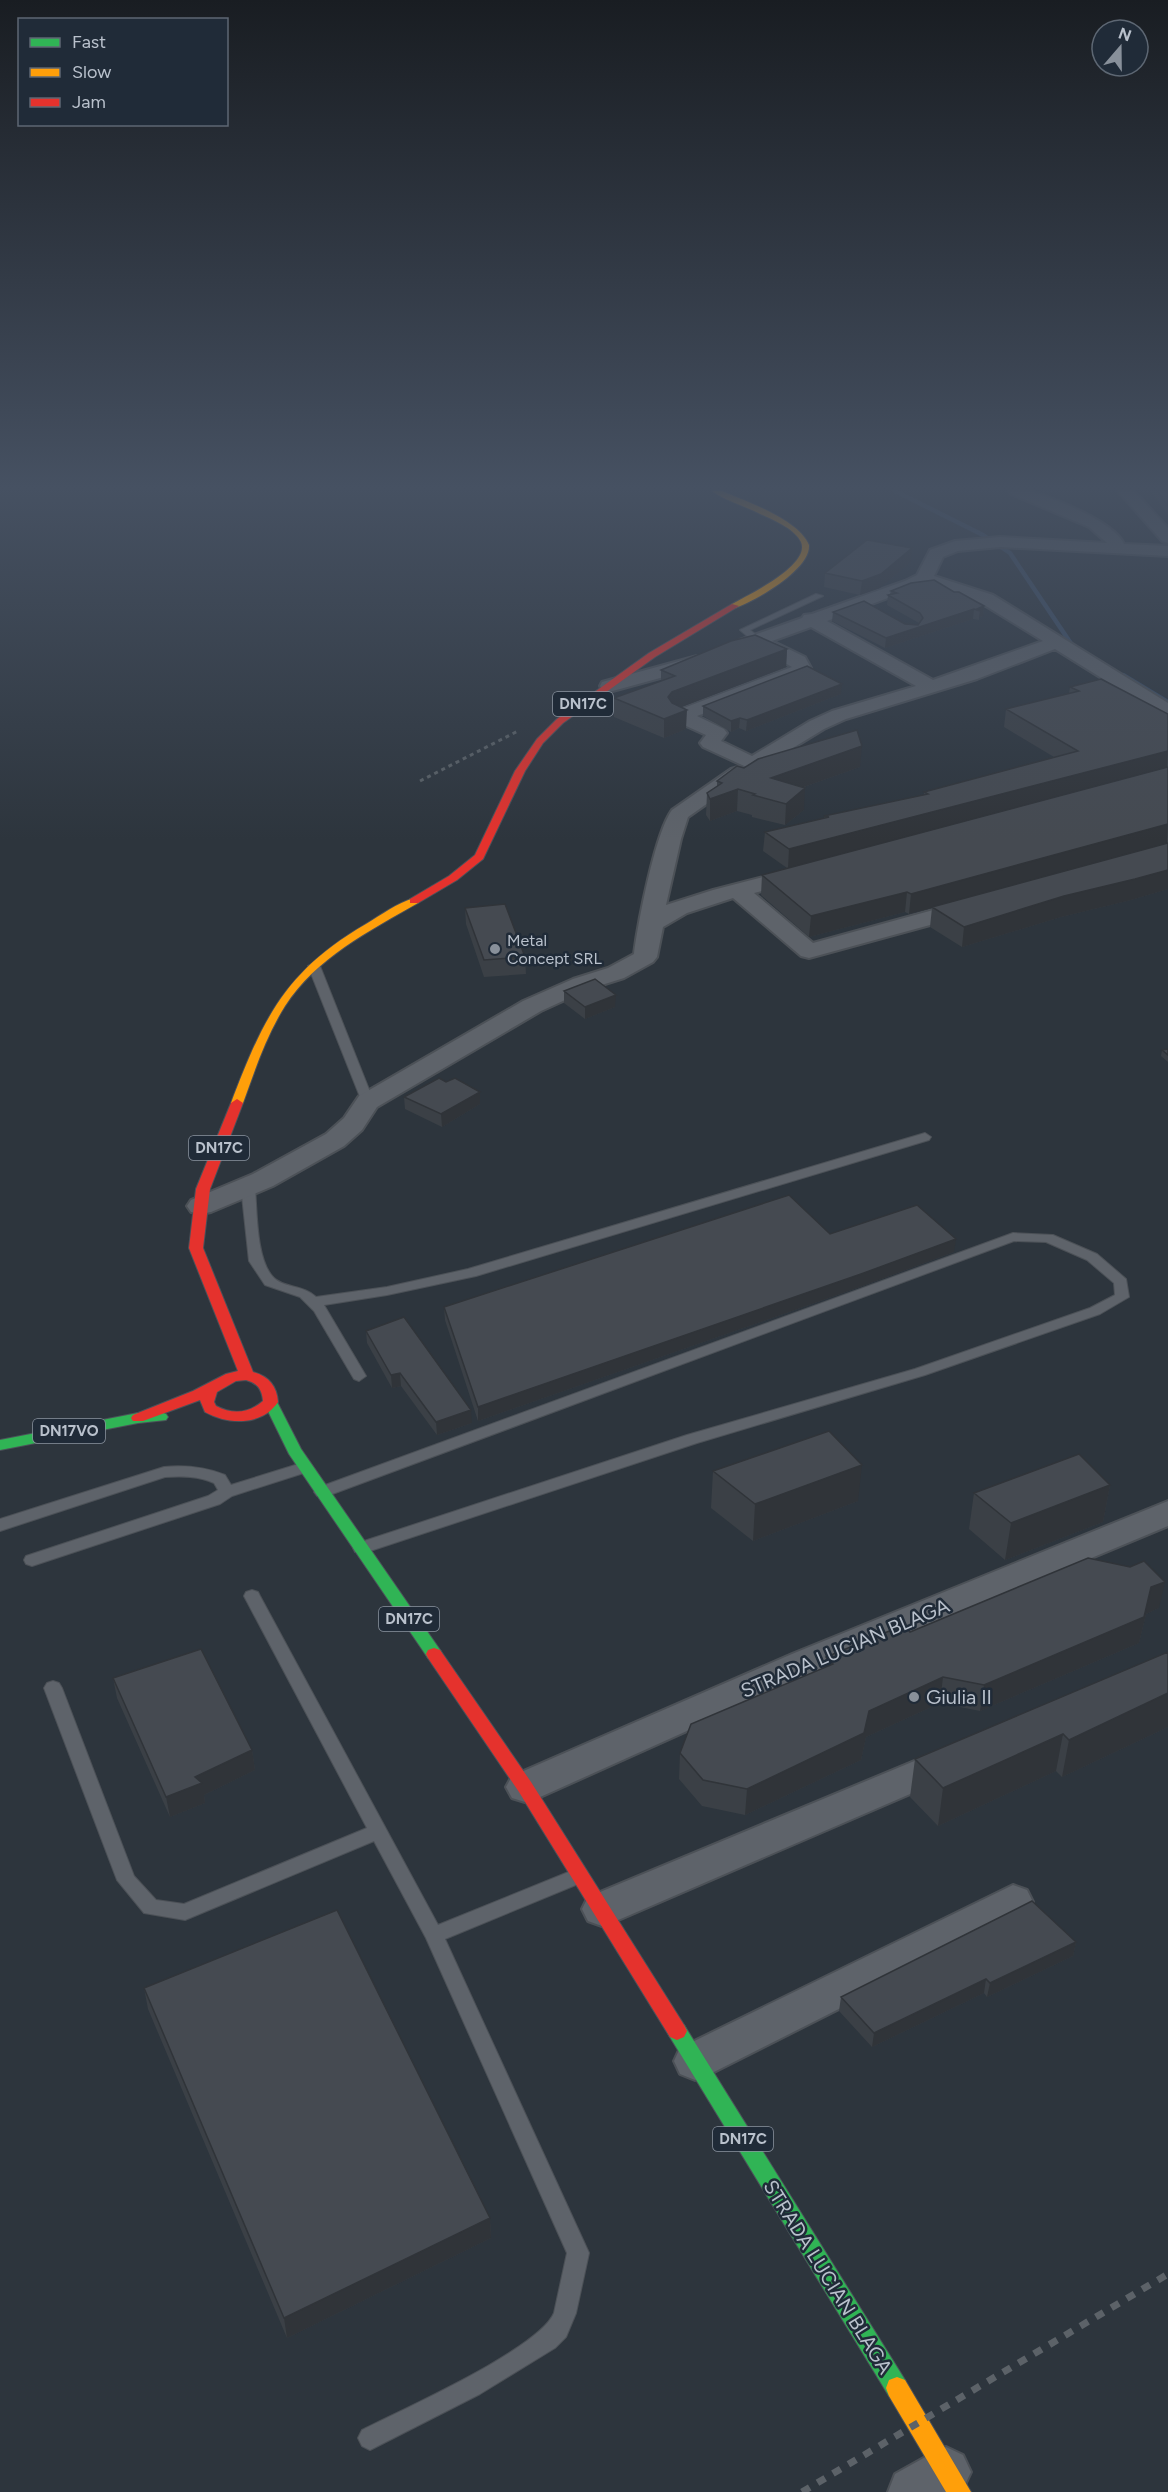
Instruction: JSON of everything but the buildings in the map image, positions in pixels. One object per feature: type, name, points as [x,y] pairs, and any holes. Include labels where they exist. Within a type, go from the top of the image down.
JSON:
[{"type":"main road","name":"DN17C","points":[[271,1403],[272,1394],[266,1382],[247,1375],[196,1248],[203,1190],[263,1037],[288,994],[314,966],[348,939],[453,878],[479,857],[520,771],[540,741],[560,721],[652,656],[734,607]]},
{"type":"main road","points":[[223,1380],[234,1345]]},
{"type":"main road","points":[[247,1375],[223,1380],[210,1390],[207,1402],[210,1409],[219,1415],[258,1423],[263,1411],[271,1403]]},
{"type":"main road","name":"DN17VO","points":[[138,1418],[210,1390]]},
{"type":"main road","name":"STRADA LUCIAN BLAGA","points":[[271,1403],[305,1467],[525,1787],[602,1909],[919,2423],[939,2485]]},
{"type":"main road","name":"DN17VO","points":[[0,1444],[138,1418],[219,1415]]},
{"type":"main road","name":"STRADA LUCIAN BLAGA","points":[[258,1423],[294,1450]]},
{"type":"street","points":[[732,649],[844,607]]},
{"type":"street","points":[[874,607],[882,612]]},
{"type":"street","points":[[1000,607],[1168,711]]},
{"type":"street","points":[[810,619],[932,687]]},
{"type":"street","points":[[753,764],[710,743],[717,733],[680,716],[797,672],[802,668],[798,661],[757,640]]},
{"type":"street","points":[[201,1206],[248,1187],[335,1140],[353,1124],[368,1102],[532,1006],[581,984],[616,973],[645,957],[670,839],[679,814],[753,764],[817,725],[839,715],[932,687],[1055,643]]},
{"type":"street","points":[[609,686],[681,668],[713,656]]},
{"type":"street","points":[[651,924],[661,916],[706,900],[817,870]]},
{"type":"street","points":[[738,891],[809,951],[988,902]]},
{"type":"street","name":"STRADA LUCIAN BLAGA","points":[[525,1787],[805,1663],[1168,1513]]},
{"type":"street","points":[[602,1909],[983,1747]]},
{"type":"street","points":[[695,2061],[1013,1902]]},
{"type":"lane","points":[[757,640],[744,630],[794,607]]},
{"type":"lane","points":[[314,966],[368,1102]]},
{"type":"lane","points":[[313,1302],[387,1291],[471,1273],[925,1137]]},
{"type":"lane","points":[[248,1187],[256,1261],[270,1282],[305,1294],[321,1309],[359,1376]]},
{"type":"lane","points":[[322,1492],[1013,1237],[1048,1238],[1092,1257],[1121,1282],[1122,1297],[1084,1315],[920,1372],[692,1439],[360,1548]]},
{"type":"lane","points":[[32,1560],[214,1500],[227,1492],[305,1467]]},
{"type":"lane","points":[[0,1526],[164,1472],[204,1472],[220,1479],[227,1492]]},
{"type":"lane","points":[[252,1596],[434,1935],[578,2253],[569,2295],[558,2330],[532,2352],[370,2438]]},
{"type":"lane","points":[[53,1688],[126,1880],[151,1907],[185,1912],[378,1831]]},
{"type":"lane","points":[[434,1935],[581,1875]]},
{"type":"path","points":[[420,781],[524,728],[540,722],[560,721]]},
{"type":"waterway","points":[[1047,607],[1072,645],[1077,648]]},
{"type":"waterway","points":[[1123,675],[1168,702]]},
{"type":"railway","points":[[802,2492],[1168,2274]]},
{"type":"traffic: fast","points":[[271,1403],[294,1450],[434,1654]]},
{"type":"traffic: fast","points":[[0,1445],[138,1418],[161,1417]]},
{"type":"traffic: fast","points":[[677,2031],[897,2388]]},
{"type":"traffic: slow","points":[[237,1103],[272,1019],[300,979],[314,965],[346,941],[414,901]]},
{"type":"traffic: slow","points":[[897,2388],[959,2492]]},
{"type":"traffic: jam","points":[[414,901],[453,878],[479,857],[520,771],[540,741],[560,721],[652,655],[733,607]]},
{"type":"traffic: jam","points":[[237,1103],[203,1189],[196,1248],[247,1375]]},
{"type":"traffic: jam","points":[[138,1418],[199,1395],[231,1377],[240,1375],[252,1376],[262,1382],[269,1390],[271,1402],[265,1408],[250,1415],[226,1416],[210,1409],[207,1402],[210,1390]]},
{"type":"traffic: jam","points":[[434,1654],[525,1787],[677,2031]]},
{"type":"place","name":"Metal Concept SRL","points":[[495,949]]},
{"type":"place","name":"Giulia II","points":[[914,1697]]}]
